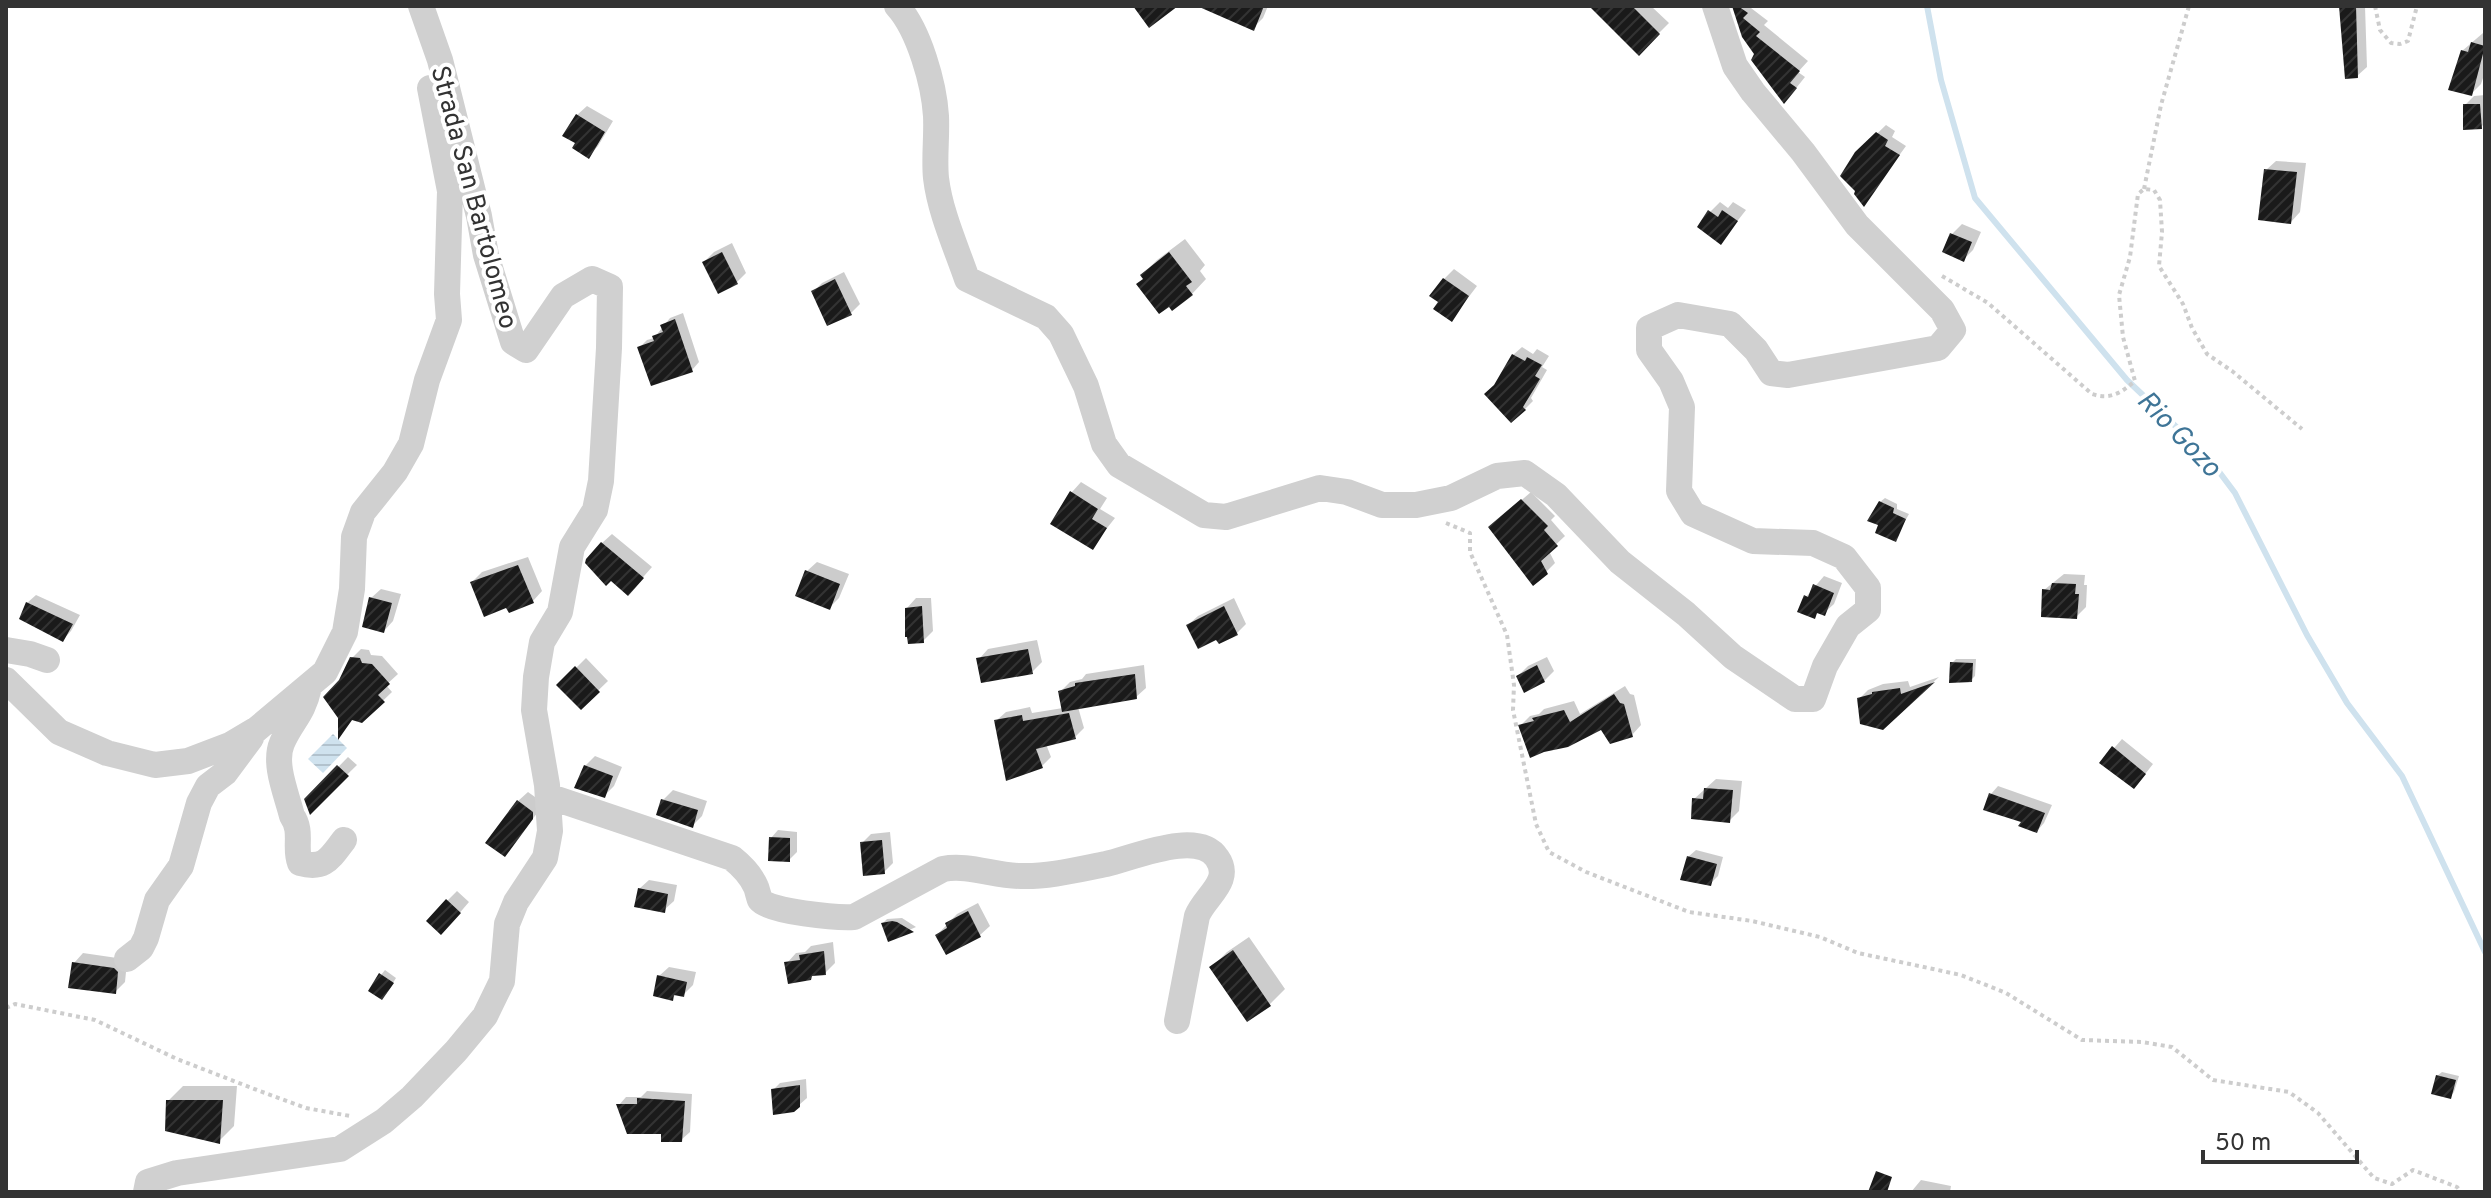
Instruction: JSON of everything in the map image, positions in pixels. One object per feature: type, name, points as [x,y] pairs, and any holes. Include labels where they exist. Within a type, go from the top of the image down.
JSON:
[{"type":"street","points":[[897,6],[904,14],[926,64],[936,114],[936,179],[967,279],[1046,317],[1061,334],[1086,386],[1104,444],[1119,465],[1204,515],[1226,517],[1320,488],[1347,492],[1382,505],[1416,505],[1451,498],[1497,476],[1525,473],[1556,495],[1620,562],[1686,614],[1733,657],[1795,699],[1813,699],[1825,666],[1848,626],[1868,610],[1868,588],[1844,557],[1813,543],[1753,541],[1693,514],[1679,491],[1682,407],[1671,381],[1649,350],[1649,328],[1678,315],[1730,324],[1756,350],[1771,373],[1788,375],[1938,348],[1953,330],[1942,310],[1857,225],[1803,152],[1753,92],[1735,66],[1715,6]]},
{"type":"street","points":[[6,680],[59,732],[107,753],[155,765],[188,761],[230,745],[257,729],[325,672],[345,632],[352,589],[354,537],[363,512],[395,472],[411,444],[427,380],[449,320],[450,191],[426,64],[422,37],[423,10]]},
{"type":"street","name":"Strada San Bartolomeo","points":[[146,1192],[148,1182],[177,1173],[340,1149],[384,1121],[445,1063],[485,1016],[502,981],[507,924],[516,902],[545,858],[550,831],[548,796],[534,710],[536,677],[542,642],[560,612],[572,547],[595,510],[601,481],[610,287],[592,279],[563,296],[526,350],[513,342],[486,255],[440,60],[423,10]]},
{"type":"street","points":[[6,650],[47,660]]},
{"type":"street","points":[[309,687],[305,708],[282,743],[279,758],[292,816],[297,823],[300,863],[314,867],[322,864],[344,840]]},
{"type":"street","points":[[127,959],[141,948],[157,900],[181,866],[199,803],[208,786],[225,773],[257,729]]},
{"type":"street","points":[[548,796],[732,858],[744,868],[756,885],[760,899],[769,907],[840,918],[854,917],[943,869],[955,866],[1025,877],[1107,864],[1179,845],[1207,849],[1222,869],[1221,882],[1202,903],[1197,916],[1177,1021]]},
{"type":"path","points":[[1932,270],[1988,303],[2092,394],[2103,398],[2115,395],[2135,381],[2123,337],[2119,295],[2130,257],[2138,194],[2144,189],[2161,105],[2189,6]]},
{"type":"path","points":[[2375,6],[2380,30],[2391,43],[2400,44],[2408,41],[2417,6]]},
{"type":"path","points":[[2144,189],[2154,190],[2160,200],[2162,232],[2159,266],[2183,304],[2207,354],[2302,429]]},
{"type":"path","points":[[1416,505],[1470,533],[1470,552],[1507,635],[1514,685],[1513,710],[1536,824],[1549,852],[1586,872],[1689,912],[1752,921],[1820,937],[1858,953],[1961,975],[2006,993],[2082,1040],[2142,1042],[2172,1047],[2213,1080],[2289,1092],[2318,1113],[2374,1178],[2392,1184],[2413,1170],[2457,1187],[2461,1192]]},
{"type":"path","points":[[6,1008],[15,1004],[95,1020],[177,1059],[306,1108],[384,1121]]},
{"type":"water","points":[[333,734],[347,748],[323,773],[308,759]]},
{"type":"building","points":[[1133,6],[1178,6],[1149,28]]},
{"type":"building","points":[[1197,6],[1264,6],[1254,31]]},
{"type":"building","points":[[1589,6],[1632,6],[1660,34],[1639,56]]},
{"type":"building","points":[[1732,6],[1738,6],[1748,13],[1743,18],[1760,32],[1756,36],[1800,71],[1790,83],[1797,88],[1784,104],[1751,60],[1754,54],[1742,37]]},
{"type":"building","points":[[2339,6],[2356,6],[2358,78],[2345,79]]},
{"type":"building","points":[[2471,42],[2485,46],[2472,96],[2448,90],[2461,50],[2468,52]]},
{"type":"building","points":[[2463,104],[2480,104],[2482,129],[2463,130]]},
{"type":"building","points":[[576,114],[605,132],[589,159],[572,148],[575,143],[562,136]]},
{"type":"building","points":[[1876,132],[1888,140],[1885,146],[1900,155],[1864,207],[1855,191],[1840,176],[1855,152]]},
{"type":"building","points":[[2264,169],[2297,172],[2291,224],[2258,220]]},
{"type":"building","points":[[1708,210],[1718,217],[1722,210],[1738,221],[1721,245],[1697,227]]},
{"type":"building","points":[[1950,233],[1972,242],[1964,262],[1942,252]]},
{"type":"building","points":[[722,252],[738,284],[718,294],[702,262]]},
{"type":"building","points":[[1169,252],[1192,282],[1186,286],[1193,295],[1172,311],[1169,307],[1159,314],[1136,284],[1143,279],[1140,275]]},
{"type":"building","points":[[1443,278],[1469,296],[1452,322],[1433,309],[1438,302],[1429,296]]},
{"type":"building","points":[[835,279],[852,315],[827,326],[811,291]]},
{"type":"building","points":[[675,319],[693,372],[651,386],[637,347],[654,341],[652,336],[663,332],[660,325]]},
{"type":"building","points":[[1512,354],[1542,365],[1535,376],[1540,379],[1523,407],[1526,410],[1511,423],[1484,394],[1494,385]]},
{"type":"building","points":[[1070,491],[1098,509],[1092,519],[1107,528],[1093,550],[1050,524]]},
{"type":"building","points":[[1521,499],[1548,526],[1544,530],[1558,546],[1541,561],[1548,574],[1533,586],[1488,527]]},
{"type":"building","points":[[1879,501],[1894,508],[1893,513],[1906,519],[1896,542],[1875,533],[1878,525],[1867,521]]},
{"type":"building","points":[[601,542],[644,578],[628,596],[611,581],[606,586],[585,563]]},
{"type":"building","points":[[518,565],[534,603],[509,613],[506,608],[484,617],[470,582]]},
{"type":"building","points":[[805,570],[840,584],[830,610],[795,596]]},
{"type":"building","points":[[2052,583],[2076,584],[2075,594],[2079,594],[2077,619],[2041,617],[2042,589],[2050,590]]},
{"type":"building","points":[[1813,584],[1834,593],[1825,616],[1817,613],[1815,619],[1797,612]]},
{"type":"building","points":[[369,597],[392,603],[384,633],[362,627]]},
{"type":"building","points":[[26,602],[73,624],[63,642],[19,619]]},
{"type":"building","points":[[922,606],[924,643],[908,644],[905,637],[905,608]]},
{"type":"building","points":[[1224,606],[1238,635],[1219,644],[1216,640],[1198,649],[1186,625]]},
{"type":"building","points":[[1028,649],[1033,674],[981,683],[976,658]]},
{"type":"building","points":[[350,657],[372,664],[390,684],[378,695],[385,702],[362,723],[352,720],[338,740],[338,718],[323,697],[339,680]]},
{"type":"building","points":[[1950,662],[1973,663],[1972,682],[1949,683]]},
{"type":"building","points":[[1537,665],[1545,682],[1524,693],[1516,676]]},
{"type":"building","points":[[575,666],[600,692],[581,710],[556,685]]},
{"type":"building","points":[[1135,674],[1137,699],[1062,712],[1058,691],[1075,686],[1075,683]]},
{"type":"building","points":[[1935,682],[1883,730],[1860,724],[1857,698],[1872,692],[1900,688],[1901,694]]},
{"type":"building","points":[[1614,694],[1624,704],[1633,737],[1610,744],[1601,730],[1568,747],[1530,758],[1518,725],[1564,710],[1570,722]]},
{"type":"building","points":[[1069,713],[1076,739],[1036,749],[1043,768],[1006,781],[994,720],[1022,715],[1023,721]]},
{"type":"building","points":[[2112,746],[2146,774],[2134,789],[2099,763]]},
{"type":"building","points":[[337,765],[349,776],[310,815],[304,799]]},
{"type":"building","points":[[584,765],[613,776],[605,798],[574,788]]},
{"type":"building","points":[[1704,788],[1733,790],[1730,823],[1691,819],[1692,798],[1703,799]]},
{"type":"building","points":[[1989,793],[2045,813],[2037,833],[2018,826],[2021,822],[1983,810]]},
{"type":"building","points":[[661,799],[698,810],[693,828],[656,815]]},
{"type":"building","points":[[517,800],[533,812],[533,819],[505,857],[485,843]]},
{"type":"building","points":[[769,837],[790,838],[790,862],[768,861]]},
{"type":"building","points":[[882,840],[885,874],[863,876],[860,842]]},
{"type":"building","points":[[1687,856],[1717,864],[1711,886],[1680,880]]},
{"type":"building","points":[[638,888],[668,894],[665,913],[634,907]]},
{"type":"building","points":[[446,899],[461,913],[441,935],[426,921]]},
{"type":"building","points":[[968,911],[981,937],[946,955],[935,935],[947,928],[945,923]]},
{"type":"building","points":[[892,921],[914,932],[888,942],[881,923]]},
{"type":"building","points":[[1233,950],[1271,1006],[1247,1022],[1209,967]]},
{"type":"building","points":[[824,951],[826,975],[788,984],[784,962],[800,960],[799,955]]},
{"type":"building","points":[[72,962],[114,968],[118,972],[116,994],[68,988]]},
{"type":"building","points":[[379,973],[394,983],[382,1000],[368,991]]},
{"type":"building","points":[[657,975],[687,982],[684,997],[674,995],[673,1001],[653,996]]},
{"type":"building","points":[[2436,1075],[2456,1080],[2451,1099],[2431,1094]]},
{"type":"building","points":[[800,1085],[800,1107],[794,1112],[773,1115],[771,1089]]},
{"type":"building","points":[[637,1098],[685,1101],[682,1142],[661,1142],[661,1134],[627,1134],[616,1104],[637,1104]]},
{"type":"building","points":[[166,1100],[223,1100],[220,1144],[165,1131]]},
{"type":"building","points":[[1876,1171],[1892,1177],[1887,1192],[1868,1192]]},
{"type":"waterway","name":"Rio Gozo","points":[[1927,6],[1941,80],[1975,198],[2127,380],[2208,457],[2235,493],[2307,635],[2347,703],[2402,776],[2485,952]]}]
